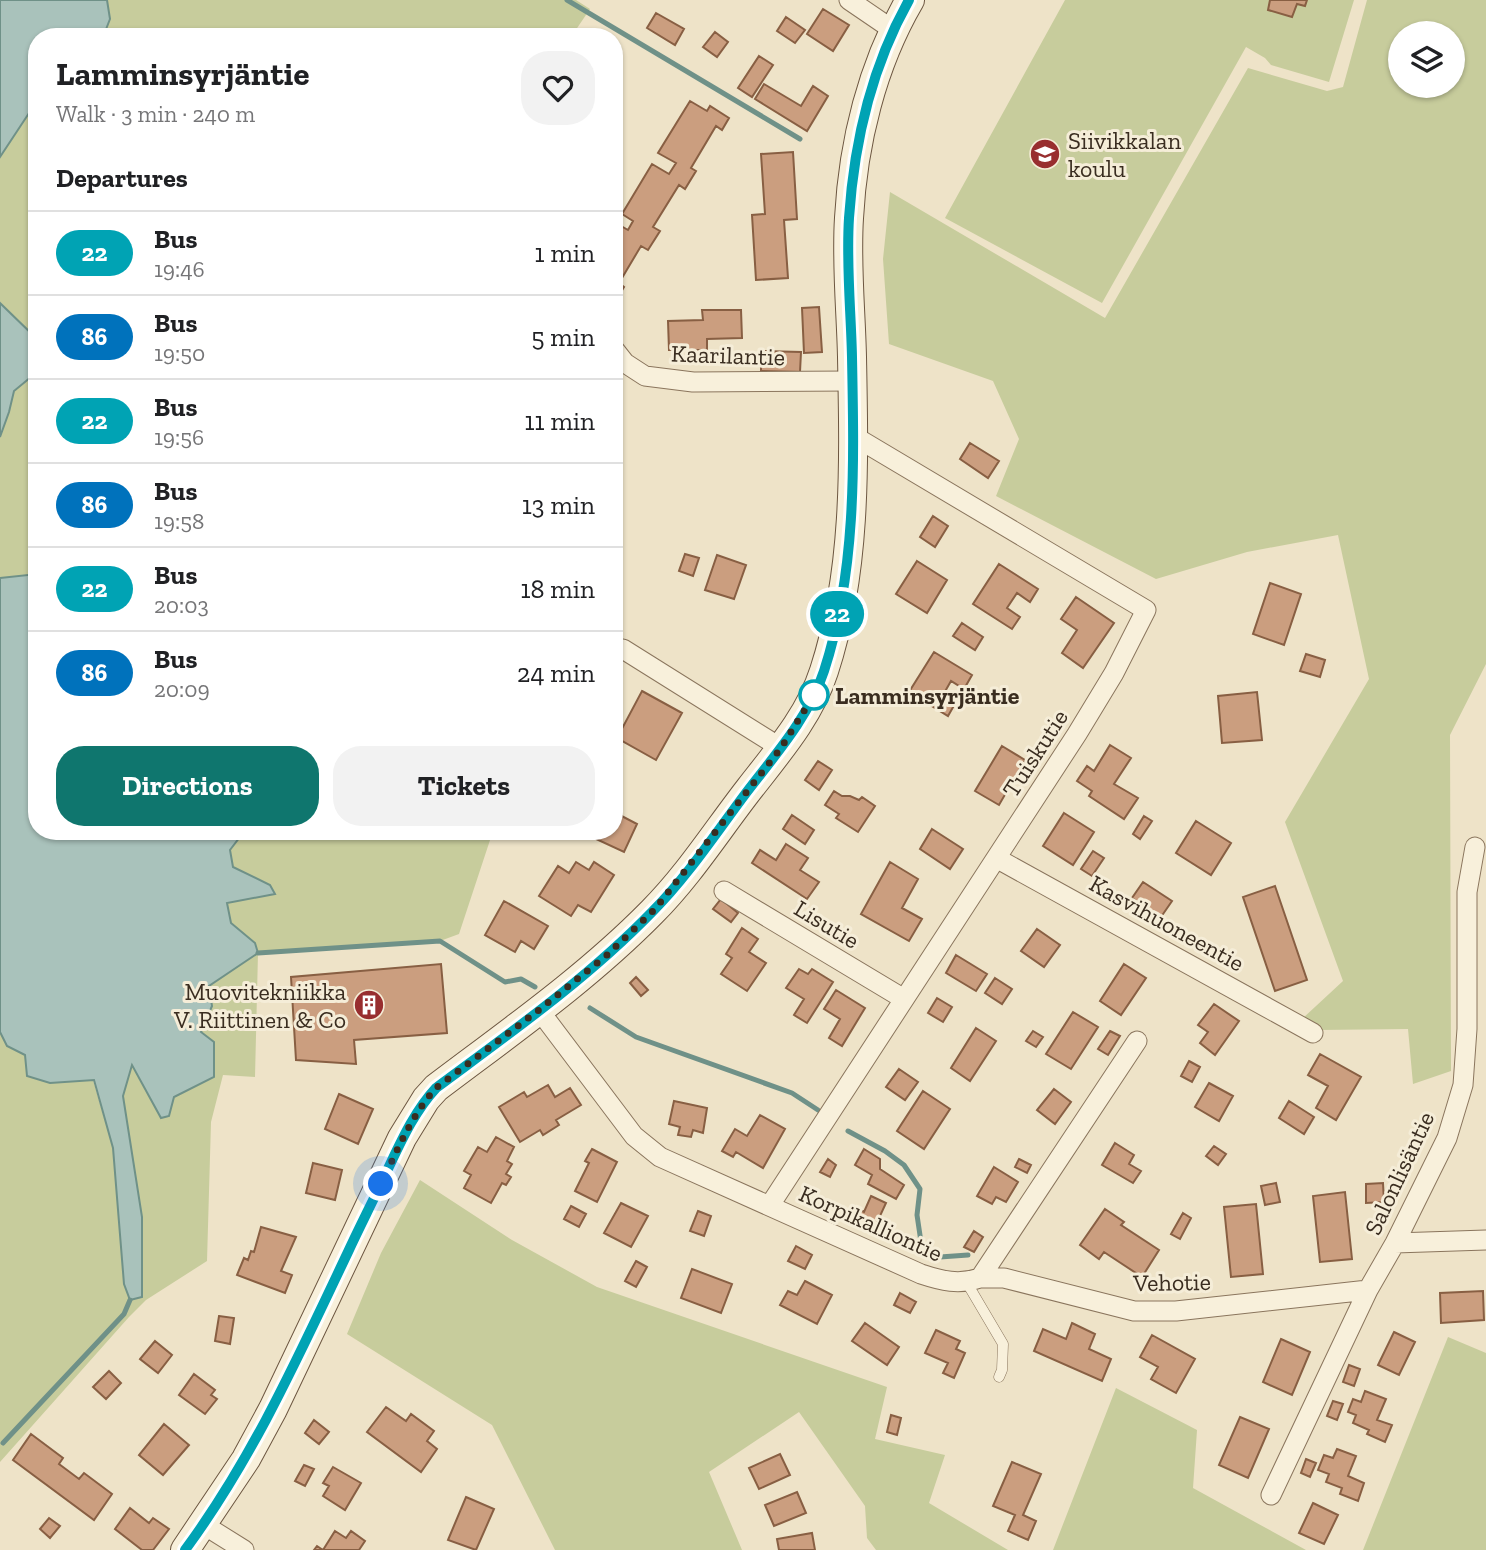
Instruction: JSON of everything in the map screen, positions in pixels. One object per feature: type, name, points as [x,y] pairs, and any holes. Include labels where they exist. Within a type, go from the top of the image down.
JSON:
[{"type":"main road","points":[[185,1550],[246,1459],[273,1409],[402,1138],[419,1110],[436,1088],[607,955],[655,909],[781,748],[817,690],[829,655],[851,537],[849,219],[857,143],[871,92],[893,30],[909,0]]},
{"type":"street","points":[[849,0],[893,30]]},
{"type":"street","name":"Kaarilantie","points":[[623,360],[645,376],[693,382],[852,381]]},
{"type":"street","name":"Tuiskutie","points":[[770,1205],[1114,673],[1146,610],[852,435]]},
{"type":"street","points":[[623,649],[781,748]]},
{"type":"street","name":"Salonlisäntie","points":[[1271,1495],[1368,1290],[1395,1243],[1447,1138],[1463,1085],[1467,1029],[1467,892],[1475,847]]},
{"type":"street","name":"Kasvihuoneentie","points":[[996,858],[1313,1032]]},
{"type":"street","name":"Lisutie","points":[[724,891],[904,999]]},
{"type":"street","name":"Korpikalliontie","points":[[539,1010],[634,1136],[660,1157],[921,1275],[943,1282],[974,1280]]},
{"type":"street","points":[[974,1280],[1137,1041]]},
{"type":"street","points":[[1395,1243],[1486,1240]]},
{"type":"street","name":"Vehotie","points":[[974,1280],[1004,1278],[1133,1311],[1176,1311],[1368,1290]]},
{"type":"street","points":[[204,1525],[244,1550]]},
{"type":"lane","points":[[974,1280],[1003,1344],[1002,1370],[999,1377]]},
{"type":"green space","points":[[107,0],[576,0],[590,9],[577,28],[106,28],[110,19]]},
{"type":"green space","name":"Siivikkalan koulu","points":[[1065,0],[1270,0],[1268,10],[1292,17],[1297,4],[1305,6],[1307,0],[1354,0],[1329,82],[1271,65],[1265,58],[1246,47],[1102,303],[945,218]]},
{"type":"green space","points":[[1367,0],[1486,0],[1486,664],[1450,735],[1451,1071],[1413,1084],[1408,1029],[1319,1030],[1302,1019],[1343,981],[1285,822],[1369,679],[1338,535],[1247,552],[1156,579],[996,496],[1019,439],[993,381],[889,344],[883,259],[890,192],[1105,318],[1248,68],[1327,91],[1343,87]]},
{"type":"green space","points":[[28,115],[28,330],[0,303],[0,157]]},
{"type":"green space","points":[[28,379],[28,575],[0,578],[0,437],[14,391]]},
{"type":"green space","points":[[238,840],[490,840],[459,934],[440,941],[258,953],[255,1077],[223,1075],[211,1122],[207,1261],[146,1300],[0,1462],[0,1032],[7,1046],[25,1055],[50,1083],[93,1080],[113,1148],[124,1284],[142,1217],[123,1096],[133,1063],[169,1116],[174,1097],[214,1077],[201,1032],[212,1006],[209,986],[255,943],[231,923],[227,902],[275,894],[270,885],[233,867],[230,850]]},
{"type":"green space","points":[[420,1180],[512,1240],[597,1287],[887,1387],[875,1439],[945,1455],[929,1503],[1008,1550],[876,1550],[867,1538],[865,1506],[799,1412],[709,1472],[742,1550],[555,1550],[492,1425],[347,1334],[381,1253]]},
{"type":"green space","points":[[1448,1337],[1486,1353],[1486,1550],[1363,1550]]},
{"type":"green space","points":[[1116,1388],[1197,1430],[1193,1488],[1306,1550],[1053,1550]]},
{"type":"water","points":[[0,0],[107,0],[110,19],[106,28],[28,28],[28,115],[0,157]]},
{"type":"water","points":[[0,303],[28,330],[28,379],[14,391],[0,437]]},
{"type":"water","points":[[28,575],[28,840],[238,840],[230,850],[233,867],[270,885],[275,894],[227,903],[231,923],[255,943],[258,953],[209,986],[212,1006],[201,1032],[214,1042],[214,1077],[174,1097],[169,1116],[161,1118],[132,1065],[123,1096],[142,1217],[142,1297],[130,1300],[124,1284],[113,1148],[94,1080],[50,1083],[27,1076],[25,1055],[7,1046],[0,1032],[0,578]]},
{"type":"building","points":[[1270,0],[1307,0],[1305,6],[1297,4],[1292,17],[1268,10]]},
{"type":"building","points":[[823,9],[849,25],[833,51],[807,34]]},
{"type":"building","points":[[656,13],[684,29],[675,45],[647,28]]},
{"type":"building","points":[[786,17],[805,30],[795,43],[777,31]]},
{"type":"building","points":[[715,32],[728,42],[717,57],[703,47]]},
{"type":"building","points":[[759,56],[773,65],[752,97],[738,88]]},
{"type":"building","points":[[764,84],[801,106],[813,86],[828,96],[807,131],[755,99]]},
{"type":"building","points":[[690,101],[707,111],[710,106],[729,118],[722,130],[716,126],[691,168],[696,171],[685,189],[679,185],[653,227],[660,231],[648,250],[641,246],[623,276],[623,227],[628,230],[633,221],[623,212],[652,164],[669,174],[676,163],[658,153]]},
{"type":"building","points":[[793,152],[797,219],[784,220],[788,278],[756,280],[752,215],[765,214],[761,154]]},
{"type":"building","points":[[819,307],[822,352],[804,353],[802,308]]},
{"type":"building","points":[[702,310],[741,310],[742,338],[707,339],[707,350],[669,350],[668,321],[703,320]]},
{"type":"building","points":[[761,351],[801,352],[800,372],[761,371]]},
{"type":"building","points":[[970,443],[999,461],[988,478],[960,459]]},
{"type":"building","points":[[933,516],[948,526],[935,547],[920,537]]},
{"type":"building","points":[[685,554],[699,558],[693,576],[679,571]]},
{"type":"building","points":[[717,555],[746,565],[734,599],[705,590]]},
{"type":"building","points":[[917,561],[947,580],[927,613],[896,594]]},
{"type":"building","points":[[999,564],[1038,589],[1030,602],[1017,593],[1007,608],[1020,617],[1012,629],[973,604]]},
{"type":"building","points":[[1270,583],[1301,594],[1284,645],[1253,634]]},
{"type":"building","points":[[1076,597],[1114,623],[1083,668],[1062,653],[1077,630],[1061,619]]},
{"type":"building","points":[[962,623],[983,637],[975,650],[953,636]]},
{"type":"building","points":[[934,652],[972,675],[964,689],[951,681],[943,695],[956,702],[948,716],[909,692]]},
{"type":"building","points":[[1306,654],[1325,660],[1320,677],[1300,671]]},
{"type":"building","points":[[642,691],[682,713],[656,760],[623,741],[623,727]]},
{"type":"building","points":[[1257,692],[1262,740],[1222,743],[1218,696]]},
{"type":"building","points":[[1110,745],[1131,758],[1114,784],[1138,798],[1124,819],[1089,796],[1092,791],[1077,781],[1087,766],[1094,771]]},
{"type":"building","points":[[1002,746],[1025,760],[999,805],[975,791]]},
{"type":"building","points":[[818,761],[832,770],[819,790],[805,780]]},
{"type":"building","points":[[834,791],[859,800],[862,797],[875,806],[858,832],[836,818],[839,814],[825,805]]},
{"type":"building","points":[[1064,813],[1094,832],[1073,865],[1043,846]]},
{"type":"building","points":[[792,815],[814,830],[805,844],[783,829]]},
{"type":"building","points":[[1144,816],[1152,821],[1140,839],[1133,834]]},
{"type":"building","points":[[623,817],[637,824],[624,852],[598,840],[623,840]]},
{"type":"building","points":[[1196,821],[1231,843],[1211,875],[1176,853]]},
{"type":"building","points":[[932,829],[963,849],[950,869],[920,849]]},
{"type":"building","points":[[786,844],[808,858],[800,870],[819,882],[807,899],[752,863],[760,850],[776,860]]},
{"type":"building","points":[[1093,851],[1104,858],[1092,876],[1081,869]]},
{"type":"building","points":[[576,862],[589,870],[594,862],[614,875],[591,912],[578,905],[571,916],[539,896],[558,866],[569,873]]},
{"type":"building","points":[[890,862],[918,879],[902,908],[922,919],[909,941],[861,914]]},
{"type":"building","points":[[1143,882],[1172,901],[1161,917],[1132,898]]},
{"type":"building","points":[[1275,886],[1307,980],[1275,991],[1243,897]]},
{"type":"building","points":[[721,899],[738,913],[731,922],[713,909]]},
{"type":"building","points":[[504,901],[548,926],[534,949],[521,941],[515,952],[485,935]]},
{"type":"building","points":[[742,928],[758,939],[749,952],[766,963],[747,991],[721,974],[732,958],[726,954]]},
{"type":"building","points":[[1037,929],[1060,945],[1044,967],[1021,951]]},
{"type":"building","points":[[956,955],[987,974],[976,991],[946,973]]},
{"type":"building","name":"Muovitekniikka V. Riittinen & Co","points":[[441,964],[447,1033],[354,1040],[356,1064],[296,1060],[291,977]]},
{"type":"building","points":[[1124,964],[1146,978],[1121,1015],[1100,1001]]},
{"type":"building","points":[[799,969],[808,974],[812,969],[833,982],[807,1023],[794,1015],[804,999],[786,988]]},
{"type":"building","points":[[636,977],[648,990],[641,996],[630,983]]},
{"type":"building","points":[[995,978],[1012,989],[1002,1004],[985,993]]},
{"type":"building","points":[[836,990],[865,1008],[842,1046],[829,1038],[840,1019],[824,1009]]},
{"type":"building","points":[[937,998],[952,1007],[943,1022],[928,1013]]},
{"type":"building","points":[[1214,1004],[1239,1021],[1215,1055],[1200,1043],[1208,1032],[1198,1025]]},
{"type":"building","points":[[1073,1012],[1098,1027],[1071,1069],[1046,1054]]},
{"type":"building","points":[[976,1028],[996,1041],[970,1081],[951,1068]]},
{"type":"building","points":[[1033,1031],[1043,1037],[1036,1047],[1026,1041]]},
{"type":"building","points":[[1110,1031],[1120,1036],[1108,1055],[1098,1049]]},
{"type":"building","points":[[1320,1054],[1361,1077],[1336,1120],[1316,1108],[1328,1086],[1308,1075]]},
{"type":"building","points":[[1189,1061],[1200,1067],[1192,1082],[1181,1076]]},
{"type":"building","points":[[899,1069],[918,1082],[905,1100],[886,1087]]},
{"type":"building","points":[[1209,1083],[1233,1096],[1219,1121],[1195,1107]]},
{"type":"building","points":[[548,1085],[555,1097],[570,1088],[581,1105],[556,1120],[559,1125],[543,1135],[540,1130],[520,1142],[499,1107],[524,1092],[527,1097]]},
{"type":"building","points":[[1054,1089],[1071,1102],[1055,1124],[1037,1110]]},
{"type":"building","points":[[923,1091],[950,1109],[924,1149],[897,1131]]},
{"type":"building","points":[[339,1094],[373,1109],[358,1144],[325,1129]]},
{"type":"building","points":[[674,1101],[707,1108],[703,1133],[693,1130],[691,1137],[678,1135],[680,1127],[669,1124]]},
{"type":"building","points":[[1289,1101],[1314,1117],[1304,1134],[1279,1118]]},
{"type":"building","points":[[760,1115],[785,1129],[763,1168],[736,1152],[733,1157],[722,1151],[735,1129],[747,1136]]},
{"type":"building","points":[[496,1137],[514,1147],[507,1161],[512,1164],[506,1174],[511,1177],[506,1185],[502,1183],[491,1203],[464,1188],[471,1175],[464,1171],[478,1147],[487,1152]]},
{"type":"building","points":[[1115,1143],[1134,1155],[1129,1164],[1141,1171],[1133,1183],[1102,1165]]},
{"type":"building","points":[[1214,1146],[1226,1154],[1218,1165],[1206,1156]]},
{"type":"building","points":[[592,1149],[617,1162],[597,1202],[575,1191],[589,1163],[585,1161]]},
{"type":"building","points":[[864,1149],[880,1159],[880,1169],[904,1185],[896,1199],[868,1184],[872,1175],[855,1165]]},
{"type":"building","points":[[828,1159],[836,1165],[830,1177],[820,1172]]},
{"type":"building","points":[[1019,1159],[1031,1165],[1027,1173],[1015,1167]]},
{"type":"building","points":[[313,1163],[342,1170],[335,1200],[306,1193]]},
{"type":"building","points":[[994,1167],[1018,1182],[1006,1202],[996,1197],[992,1204],[977,1196]]},
{"type":"building","points":[[1276,1183],[1280,1202],[1265,1205],[1261,1186]]},
{"type":"building","points":[[1383,1183],[1384,1202],[1366,1203],[1366,1184]]},
{"type":"building","points":[[1345,1192],[1352,1259],[1320,1262],[1313,1196]]},
{"type":"building","points":[[871,1196],[886,1203],[874,1229],[856,1220],[860,1210],[864,1212]]},
{"type":"building","points":[[621,1203],[648,1216],[631,1247],[604,1233]]},
{"type":"building","points":[[1256,1204],[1263,1274],[1231,1277],[1224,1207]]},
{"type":"building","points":[[571,1206],[586,1214],[579,1227],[564,1219]]},
{"type":"building","points":[[1105,1209],[1124,1222],[1121,1225],[1159,1250],[1142,1277],[1104,1252],[1099,1259],[1080,1245]]},
{"type":"building","points":[[698,1211],[711,1216],[704,1236],[690,1231]]},
{"type":"building","points":[[1183,1213],[1191,1218],[1180,1239],[1171,1234]]},
{"type":"building","points":[[261,1227],[296,1237],[281,1271],[292,1275],[285,1293],[237,1275],[244,1258],[248,1260],[251,1251],[254,1252]]},
{"type":"building","points":[[974,1231],[983,1237],[974,1252],[964,1247]]},
{"type":"building","points":[[796,1246],[812,1255],[805,1269],[788,1261]]},
{"type":"building","points":[[636,1261],[647,1267],[636,1287],[625,1281]]},
{"type":"building","points":[[692,1269],[732,1284],[721,1313],[681,1298]]},
{"type":"building","points":[[805,1281],[832,1295],[817,1324],[780,1305],[788,1291],[797,1295]]},
{"type":"building","points":[[1483,1291],[1484,1320],[1441,1323],[1440,1293]]},
{"type":"building","points":[[900,1293],[916,1302],[910,1313],[894,1305]]},
{"type":"building","points":[[219,1316],[234,1318],[230,1344],[215,1341]]},
{"type":"building","points":[[865,1323],[899,1347],[887,1365],[852,1341]]},
{"type":"building","points":[[1072,1323],[1095,1334],[1089,1349],[1111,1359],[1102,1381],[1034,1351],[1043,1329],[1066,1339]]},
{"type":"building","points":[[936,1330],[960,1341],[956,1349],[965,1353],[954,1378],[943,1373],[948,1363],[925,1353]]},
{"type":"building","points":[[1394,1332],[1415,1342],[1399,1375],[1378,1365]]},
{"type":"building","points":[[1152,1335],[1195,1359],[1176,1393],[1151,1379],[1158,1367],[1140,1357]]},
{"type":"building","points":[[1281,1339],[1310,1352],[1292,1395],[1263,1382]]},
{"type":"building","points":[[155,1341],[172,1355],[158,1373],[140,1359]]},
{"type":"building","points":[[1349,1365],[1360,1369],[1354,1386],[1343,1382]]},
{"type":"building","points":[[109,1371],[121,1383],[106,1399],[93,1387]]},
{"type":"building","points":[[194,1374],[215,1390],[211,1395],[217,1399],[205,1414],[179,1395]]},
{"type":"building","points":[[1365,1391],[1386,1399],[1377,1420],[1392,1425],[1385,1442],[1367,1434],[1369,1430],[1353,1423],[1356,1415],[1348,1412],[1353,1399],[1361,1402]]},
{"type":"building","points":[[1333,1401],[1343,1404],[1337,1420],[1327,1416]]},
{"type":"building","points":[[386,1407],[406,1421],[411,1414],[434,1431],[427,1441],[437,1449],[421,1472],[367,1432]]},
{"type":"building","points":[[891,1415],[901,1418],[897,1435],[887,1432]]},
{"type":"building","points":[[1240,1417],[1269,1429],[1248,1478],[1219,1465]]},
{"type":"building","points":[[314,1420],[329,1432],[319,1444],[305,1433]]},
{"type":"building","points":[[164,1424],[189,1445],[163,1475],[139,1455]]},
{"type":"building","points":[[31,1434],[63,1458],[59,1464],[79,1479],[84,1473],[112,1494],[94,1520],[13,1460]]},
{"type":"building","points":[[1337,1449],[1356,1456],[1348,1476],[1364,1483],[1358,1501],[1340,1494],[1342,1488],[1326,1482],[1329,1474],[1318,1470],[1324,1455],[1333,1458]]},
{"type":"building","points":[[780,1454],[790,1475],[759,1489],[749,1468]]},
{"type":"building","points":[[1306,1459],[1316,1463],[1310,1477],[1301,1473]]},
{"type":"building","points":[[1012,1462],[1041,1474],[1023,1515],[1036,1521],[1028,1540],[1008,1531],[1015,1515],[993,1506]]},
{"type":"building","points":[[304,1465],[314,1469],[305,1486],[295,1481]]},
{"type":"building","points":[[333,1467],[361,1483],[345,1510],[323,1496],[329,1486],[323,1483]]},
{"type":"building","points":[[797,1492],[806,1513],[774,1526],[765,1505]]},
{"type":"building","points":[[466,1497],[494,1509],[476,1550],[448,1540]]},
{"type":"building","points":[[1313,1503],[1338,1515],[1324,1544],[1299,1533]]},
{"type":"building","points":[[130,1508],[149,1523],[153,1518],[169,1529],[153,1550],[142,1550],[115,1529]]},
{"type":"building","points":[[49,1518],[60,1526],[50,1538],[40,1529]]},
{"type":"building","points":[[335,1531],[346,1538],[351,1531],[365,1541],[359,1550],[323,1550]]},
{"type":"building","points":[[812,1533],[815,1550],[779,1550],[777,1539]]},
{"type":"waterway","points":[[567,0],[614,28]]},
{"type":"waterway","points":[[623,33],[800,139]]},
{"type":"waterway","points":[[258,953],[440,941],[505,982],[521,979],[535,987]]},
{"type":"waterway","points":[[590,1008],[636,1037],[792,1093],[818,1110]]},
{"type":"waterway","points":[[848,1131],[885,1151],[904,1165],[920,1189],[917,1215],[921,1242],[940,1257],[968,1255]]},
{"type":"waterway","points":[[3,1443],[124,1314],[130,1300]]},
{"type":"bus line","name":"22","points":[[185,1550],[246,1459],[296,1362],[402,1138],[426,1099],[436,1088],[607,955],[655,909],[781,748],[817,690],[829,655],[851,537],[849,219],[857,143],[878,68],[896,23],[909,0]]},
{"type":"place","name":"Siivikkalan koulu","points":[[1045,154]]},
{"type":"place","name":"Lamminsyrjäntie","points":[[814,695]]},
{"type":"place","name":"Muovitekniikka V. Riittinen & Co","points":[[369,1005]]},
{"type":"route","points":[[381,1184],[402,1138],[436,1088],[607,955],[655,909],[781,748],[817,690],[814,695]]}]
